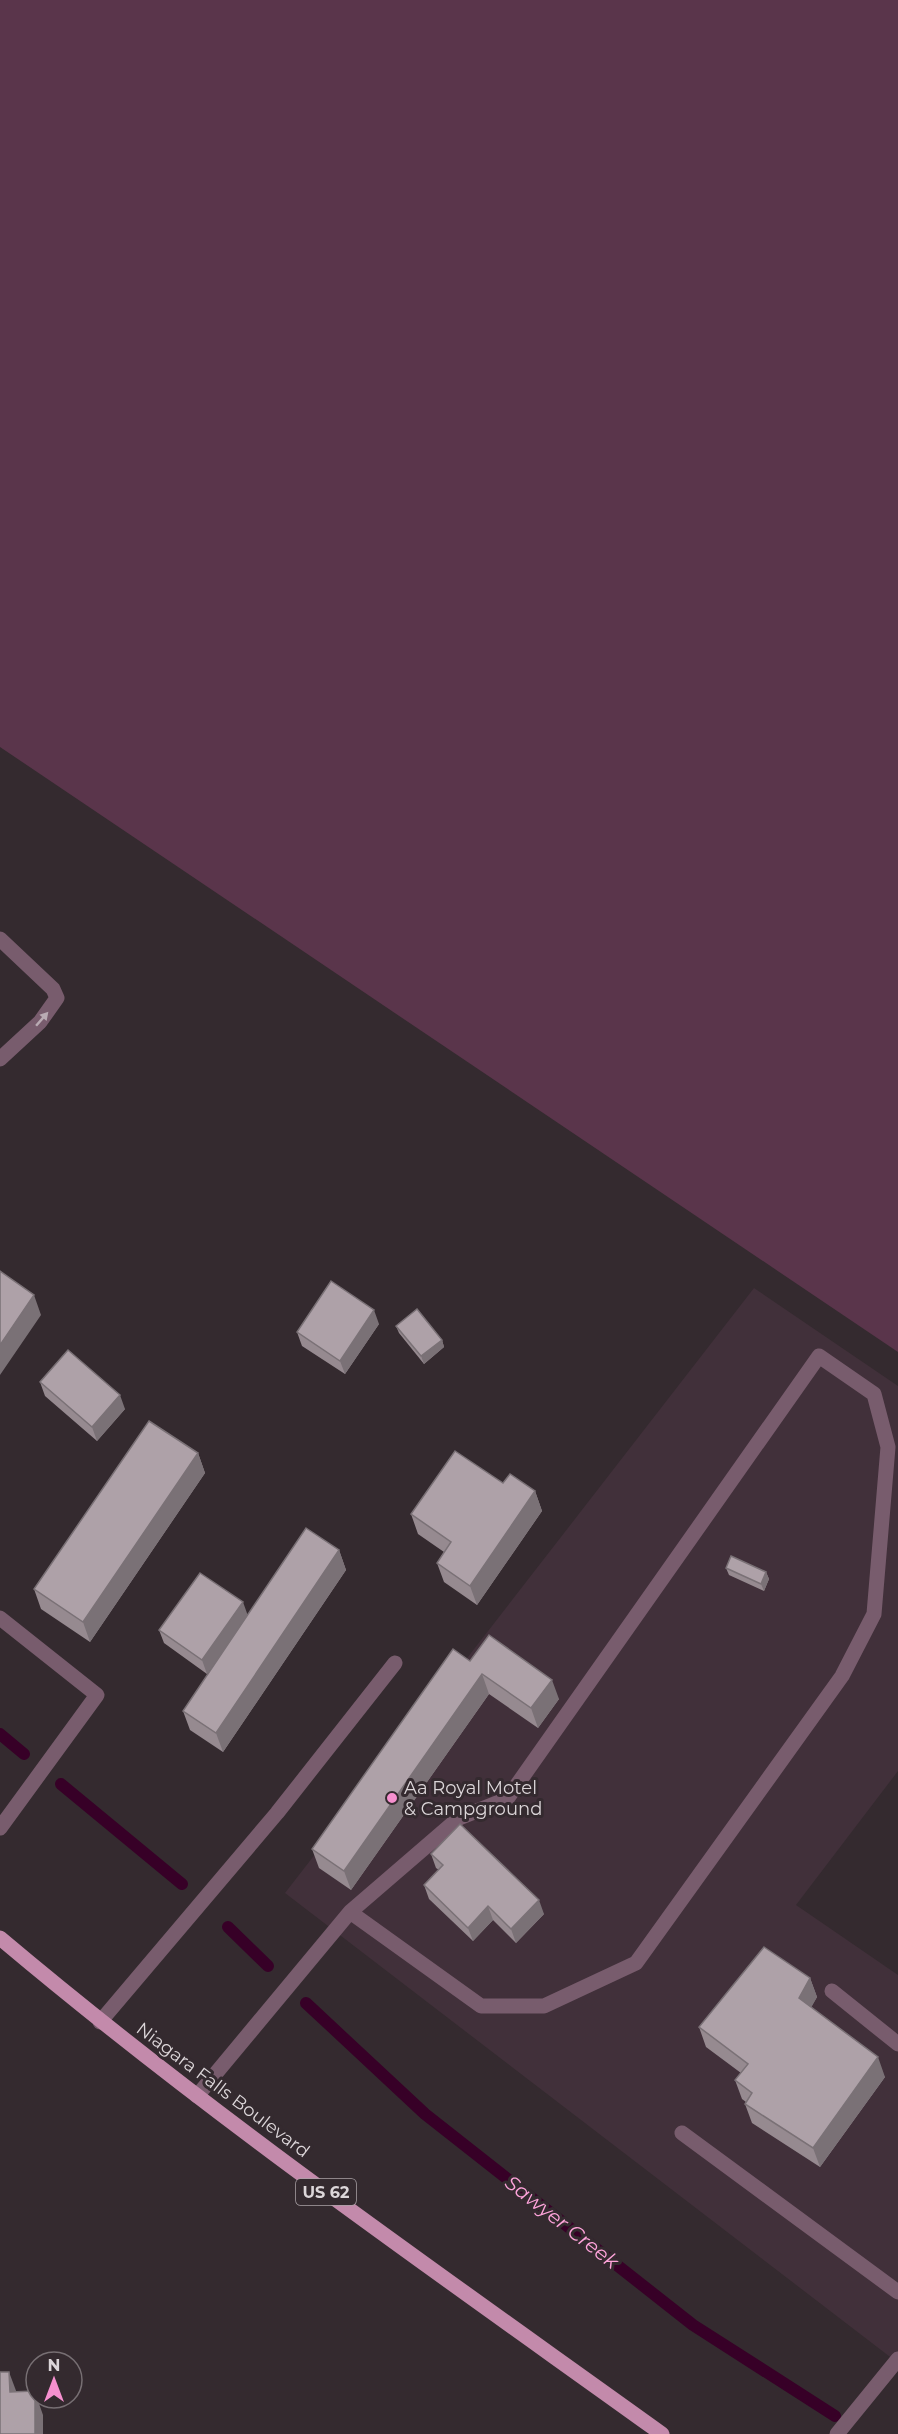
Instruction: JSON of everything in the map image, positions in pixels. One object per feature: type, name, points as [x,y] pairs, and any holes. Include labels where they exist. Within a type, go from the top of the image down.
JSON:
[{"type":"main road","name":"Niagara Falls Boulevard","points":[[0,1938],[100,2022],[197,2096],[662,2434]]},
{"type":"lane","points":[[0,939],[53,989],[57,998],[40,1022],[0,1059]]},
{"type":"lane","points":[[197,2096],[350,1912],[459,1818],[507,1800],[819,1356],[874,1394],[888,1447],[874,1614],[843,1676],[636,1963],[544,2006],[481,2006],[350,1912]]},
{"type":"lane","points":[[0,1618],[97,1695],[0,1828]]},
{"type":"lane","points":[[100,2022],[277,1813],[395,1663]]},
{"type":"lane","points":[[832,1991],[898,2044]]},
{"type":"lane","points":[[682,2133],[898,2292]]},
{"type":"lane","points":[[837,2434],[898,2360]]},
{"type":"shaded area","points":[[0,0],[898,0],[898,1352],[0,747]]},
{"type":"shaded area","points":[[754,1288],[898,1386],[898,1771],[796,1905],[898,1975],[898,2363],[285,1893]]},
{"type":"building","points":[[0,1271],[34,1295],[0,1345]]},
{"type":"building","points":[[331,1281],[374,1310],[340,1361],[297,1332]]},
{"type":"building","points":[[417,1309],[442,1340],[421,1356],[396,1326]]},
{"type":"building","points":[[68,1350],[120,1395],[92,1427],[40,1382]]},
{"type":"building","points":[[149,1421],[198,1453],[83,1622],[34,1589]]},
{"type":"building","points":[[455,1451],[503,1483],[510,1474],[535,1491],[470,1586],[437,1563],[451,1542],[411,1514]]},
{"type":"building","points":[[306,1528],[339,1550],[216,1733],[183,1711]]},
{"type":"building","points":[[731,1556],[766,1572],[761,1584],[726,1568]]},
{"type":"building","points":[[200,1573],[243,1602],[202,1660],[159,1630]]},
{"type":"building","points":[[489,1635],[552,1680],[531,1708],[482,1674],[344,1871],[312,1849],[453,1649],[470,1661]]},
{"type":"building","points":[[460,1824],[539,1900],[511,1929],[488,1906],[468,1928],[424,1885],[443,1865],[431,1854]]},
{"type":"building","points":[[764,1947],[810,1978],[799,1998],[878,2057],[813,2148],[745,2104],[752,2093],[735,2080],[748,2064],[699,2027]]},
{"type":"building","points":[[0,2372],[9,2372],[10,2392],[24,2391],[24,2410],[35,2410],[35,2434],[0,2434]]},
{"type":"waterway","name":"Sawyer Creek","points":[[0,1734],[24,1754]]},
{"type":"waterway","name":"Sawyer Creek","points":[[61,1784],[182,1884]]},
{"type":"waterway","name":"Sawyer Creek","points":[[228,1927],[268,1966]]},
{"type":"waterway","name":"Sawyer Creek","points":[[306,2003],[425,2114],[693,2325],[835,2416]]},
{"type":"place","name":"Aa Royal Motel & Campground","points":[[392,1798]]}]
